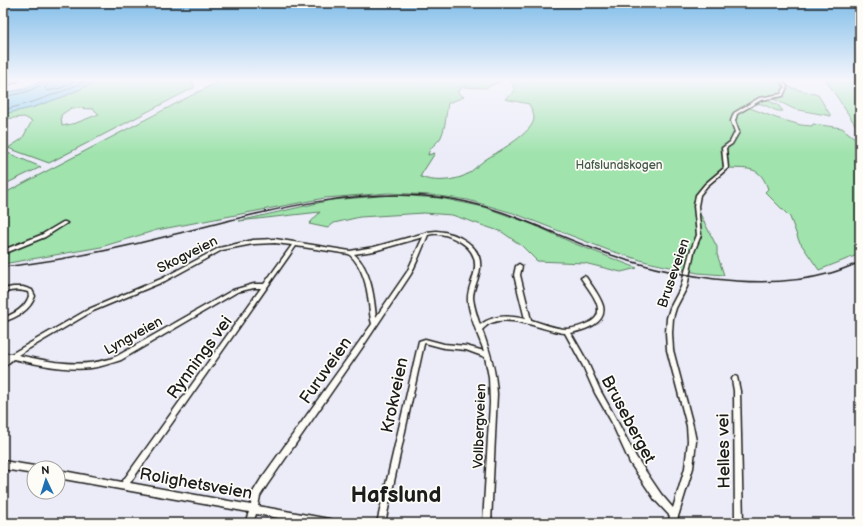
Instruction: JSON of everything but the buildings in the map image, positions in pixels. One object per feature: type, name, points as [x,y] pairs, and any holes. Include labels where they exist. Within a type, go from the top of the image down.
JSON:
[{"type":"street","name":"Bruseveien","points":[[672,523],[689,468],[692,441],[690,426],[670,350],[669,326],[673,308],[684,287],[692,252],[699,235],[696,206],[698,195],[706,185],[726,168],[724,148],[731,143],[738,132],[733,121],[735,114],[751,105]]},
{"type":"street","points":[[3,252],[43,236],[64,223]]},
{"type":"street","name":"Vollbergveien","points":[[350,253],[374,249],[427,233],[438,232],[454,236],[465,243],[475,255],[478,265],[472,283],[471,301],[488,355],[494,393],[487,523]]},
{"type":"street","name":"Furuveien","points":[[249,523],[254,509],[256,495],[374,322],[386,309],[409,273],[427,233]]},
{"type":"street","name":"Skogveien","points":[[3,364],[12,356],[91,310],[163,280],[215,251],[231,246],[275,241],[350,253]]},
{"type":"street","name":"Rynnings vei","points":[[124,486],[295,244]]},
{"type":"street","points":[[350,253],[356,258],[365,277],[374,322]]},
{"type":"street","points":[[519,266],[517,275],[528,321]]},
{"type":"street","points":[[479,329],[492,321],[518,319],[567,331],[597,322],[602,315],[598,301],[584,278]]},
{"type":"street","name":"Lyngveien","points":[[3,355],[84,367],[102,364],[119,358],[235,291],[254,286],[265,286]]},
{"type":"street","points":[[3,291],[23,288],[32,292],[31,301],[23,310],[3,320]]},
{"type":"street","name":"Bruseberget","points":[[567,331],[633,460],[658,497],[674,515]]},
{"type":"street","name":"Krokveien","points":[[381,523],[421,343],[425,341],[444,346],[466,348],[488,355]]},
{"type":"street","name":"Helles vei","points":[[735,379],[737,391],[739,523]]},
{"type":"street","points":[[3,465],[26,469]]},
{"type":"street","name":"Rolighetsveien","points":[[66,475],[329,523]]},
{"type":"green space","points":[[41,105],[161,105],[49,163],[8,148],[22,139],[32,121],[24,117],[3,119],[3,114]],"holes":[[[71,108],[93,109],[99,114],[76,123],[62,126],[61,115]]]},
{"type":"green space","name":"Hafslundskogen","points":[[174,105],[448,105],[443,133],[429,152],[428,155],[435,153],[421,175],[421,177],[430,180],[446,180],[465,176],[485,160],[522,135],[528,129],[534,118],[529,105],[756,105],[750,108],[776,118],[801,125],[812,126],[813,124],[842,128],[860,142],[860,254],[819,270],[799,241],[790,217],[765,192],[768,189],[761,176],[753,170],[748,169],[728,168],[700,191],[696,206],[717,247],[717,254],[724,275],[698,273],[647,262],[608,250],[513,213],[468,200],[431,195],[388,193],[325,198],[157,230],[101,247],[3,264],[3,194]]},
{"type":"green space","name":"Hafslundskogen","points":[[763,105],[777,105],[783,111],[774,110]]},
{"type":"green space","name":"Hafslundskogen","points":[[785,105],[824,105],[831,116],[794,109]]},
{"type":"green space","points":[[842,105],[860,105],[860,135],[856,129],[856,126]]},
{"type":"green space","points":[[3,151],[41,167],[3,185]]},
{"type":"green space","points":[[393,195],[440,198],[484,207],[534,225],[573,243],[637,268],[621,272],[584,263],[537,261],[522,246],[502,232],[452,215],[424,213],[360,217],[334,223],[328,228],[309,224],[320,212],[239,221],[331,200]]},
{"type":"water","points":[[3,105],[41,105],[31,108],[3,114]]},
{"type":"railway","points":[[3,267],[45,262],[106,250],[238,218],[308,203],[380,195],[415,195],[451,199],[470,203],[507,214],[597,250],[624,259],[682,274],[713,279],[774,282],[803,279],[831,273],[860,262]]},
{"type":"district","name":"Hafslund","points":[[396,494]]}]
